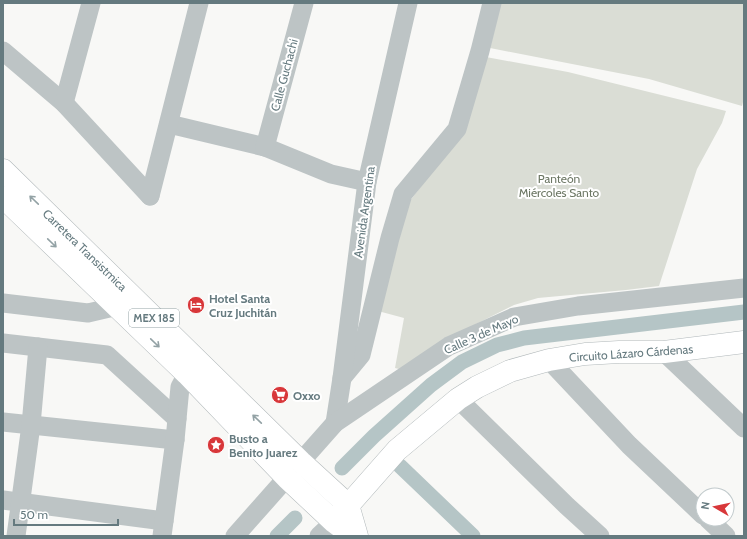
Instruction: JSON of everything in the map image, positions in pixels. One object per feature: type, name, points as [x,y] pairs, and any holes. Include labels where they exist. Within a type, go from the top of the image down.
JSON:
[{"type":"main road","name":"Carretera Transistmica","points":[[3,170],[193,368],[290,480]]},
{"type":"main road","name":"Carretera Transistmica","points":[[3,197],[118,306],[193,368],[303,464]]},
{"type":"main road","name":"Circuito Lázaro Cárdenas","points":[[324,522],[341,499],[458,399],[477,387],[510,371],[549,360],[585,354],[664,352],[744,342]]},
{"type":"main road","name":"MEX 185","points":[[303,464],[341,499],[357,536]]},
{"type":"main road","name":"MEX 185","points":[[290,480],[324,522],[353,536]]},
{"type":"street","points":[[64,103],[91,3]]},
{"type":"street","points":[[3,50],[64,103],[150,196],[199,3]]},
{"type":"street","name":"Calle Guchachi","points":[[265,147],[304,3]]},
{"type":"street","name":"Avenida Argentina","points":[[335,423],[367,182],[408,3]]},
{"type":"street","points":[[342,378],[361,355],[390,238],[403,194],[457,129],[480,51],[492,3]]},
{"type":"street","points":[[169,124],[265,147],[331,174],[367,182]]},
{"type":"street","name":"Calle 3 de Mayo","points":[[235,536],[290,480],[335,423],[449,346],[514,317],[578,306],[744,288]]},
{"type":"street","points":[[3,303],[88,313],[118,306]]},
{"type":"street","points":[[3,343],[106,355],[177,419]]},
{"type":"street","points":[[16,536],[12,501],[31,425],[38,347]]},
{"type":"street","points":[[664,352],[744,428]]},
{"type":"street","points":[[549,360],[629,445],[695,507]]},
{"type":"street","points":[[12,501],[163,529],[175,440],[180,387],[193,368]]},
{"type":"street","points":[[458,399],[600,536]]},
{"type":"street","points":[[3,422],[175,440]]},
{"type":"street","points":[[716,527],[726,536]]},
{"type":"green space","points":[[501,3],[744,3],[744,98],[742,106],[649,79],[490,48]]},
{"type":"green space","name":"Panteón Miércoles Santo","points":[[486,57],[568,72],[726,111],[722,123],[697,169],[659,286],[538,298],[514,305],[476,324],[403,370],[395,368],[404,318],[378,311],[409,202],[458,138]]},
{"type":"waterway","points":[[342,468],[374,436],[431,385],[462,362],[497,345],[524,338],[744,312]]},
{"type":"waterway","points":[[400,466],[473,536]]},
{"type":"waterway","points":[[277,536],[295,518]]},
{"type":"place","name":"Hotel Santa Cruz Juchitán","points":[[196,305]]},
{"type":"place","name":"Oxxo","points":[[280,395]]},
{"type":"place","name":"Busto a Benito Juarez","points":[[216,445]]}]
